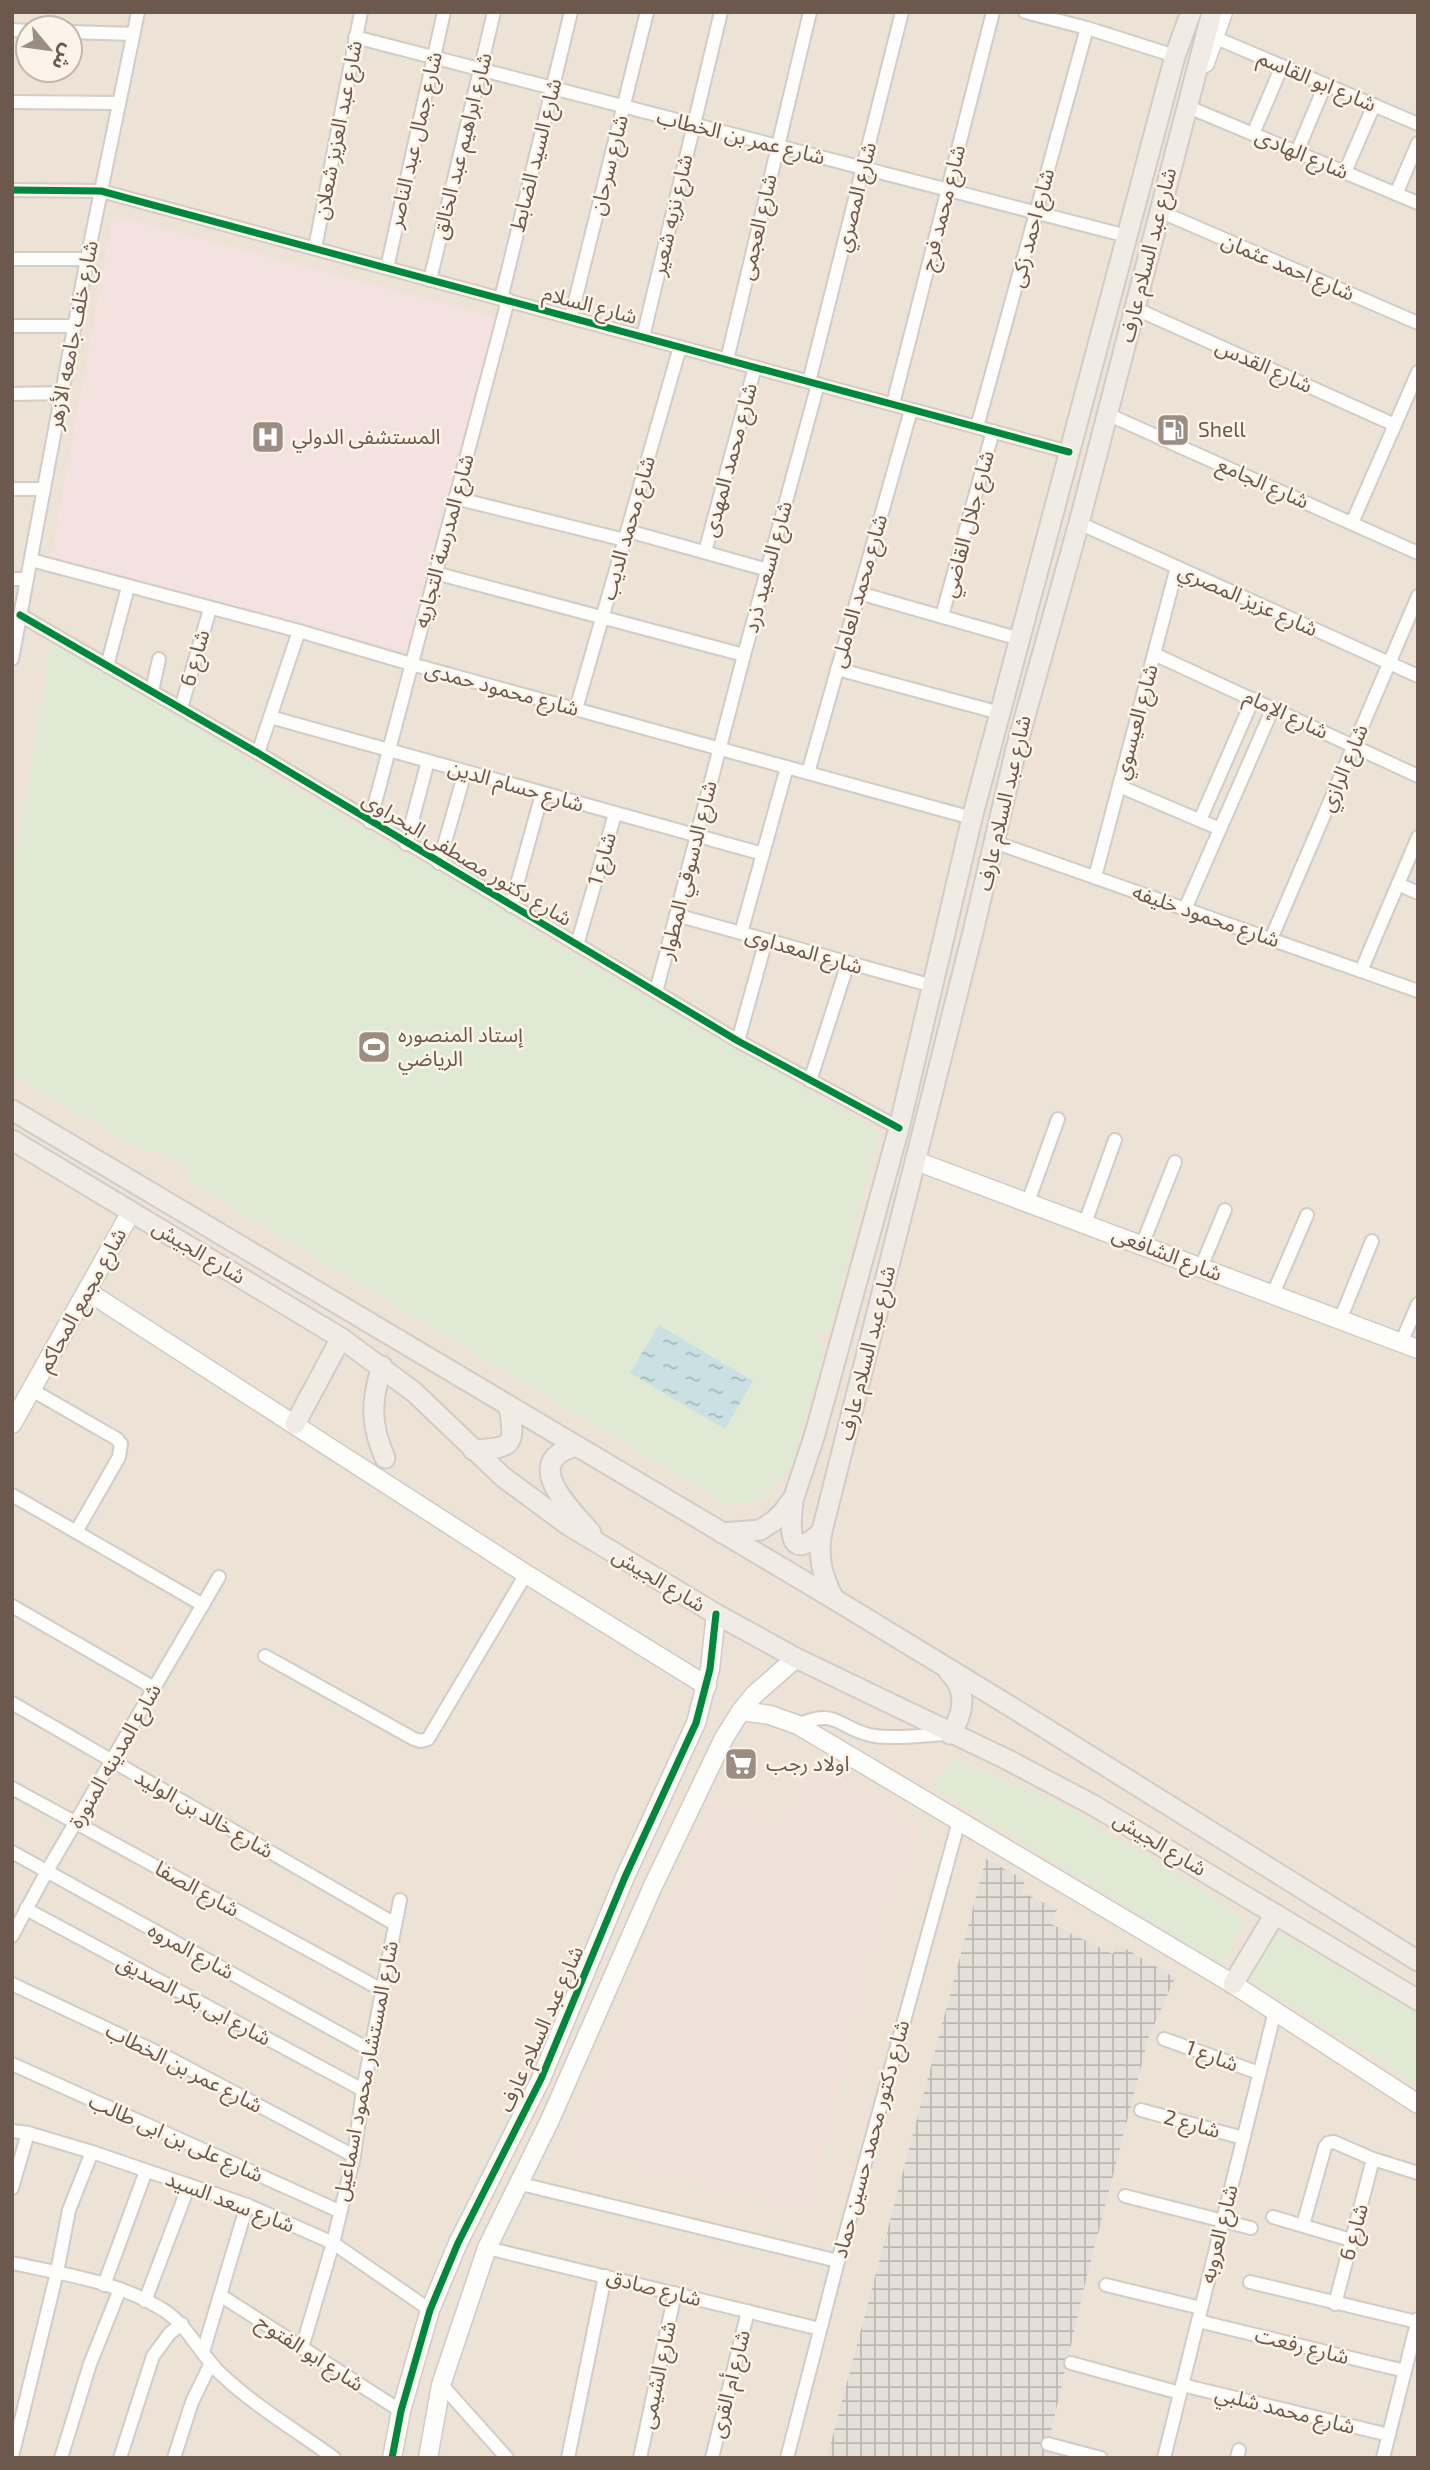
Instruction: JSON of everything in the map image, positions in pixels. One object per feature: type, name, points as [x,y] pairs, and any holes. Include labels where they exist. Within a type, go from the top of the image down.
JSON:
[{"type":"main road","points":[[1175,57],[1191,12]]},
{"type":"main road","points":[[1188,99],[1212,12]]},
{"type":"main road","name":"شارع عبد السلام عارف","points":[[721,1533],[760,1530],[774,1521],[794,1497],[815,1434],[899,1128],[972,818],[1175,57]]},
{"type":"main road","name":"شارع عبد السلام عارف","points":[[834,1599],[822,1572],[822,1531],[916,1161],[1017,745],[1079,523],[1188,99]]},
{"type":"main road","name":"شارع الجيش","points":[[12,1110],[834,1599],[1418,1961]]},
{"type":"main road","name":"شارع الجيش","points":[[12,1140],[341,1338],[382,1366],[445,1420],[472,1450],[534,1502],[602,1546],[796,1658],[1006,1759],[1094,1805],[1418,2000]]},
{"type":"main road","points":[[295,1424],[341,1338]]},
{"type":"main road","points":[[382,1366],[375,1389],[373,1413],[376,1437],[386,1458]]},
{"type":"main road","points":[[472,1450],[502,1448],[509,1443],[513,1434],[509,1407]]},
{"type":"main road","points":[[576,1447],[564,1450],[554,1458],[550,1470],[551,1483],[602,1546]]},
{"type":"main road","points":[[794,1497],[790,1527],[794,1540],[807,1544],[822,1531]]},
{"type":"main road","points":[[943,1666],[953,1675],[962,1698],[958,1723],[950,1734]]},
{"type":"main road","points":[[1233,1984],[1275,1914]]},
{"type":"street","name":"شارع خلف جامعه الأزهر","points":[[12,659],[87,259],[138,12]]},
{"type":"street","name":"شارع عبد العزيز شعلان","points":[[315,248],[361,12]]},
{"type":"street","name":"شارع جمال عبد الناصر","points":[[387,268],[444,12]]},
{"type":"street","name":"شارع ابراهيم عبد الخالق","points":[[430,279],[494,12]]},
{"type":"street","name":"شارع السيد الضابط","points":[[505,300],[571,12]]},
{"type":"street","name":"شارع سرحان","points":[[571,317],[647,12]]},
{"type":"street","name":"شارع نزيه شعير","points":[[643,337],[721,12]]},
{"type":"street","name":"شارع العجمى","points":[[727,360],[810,12]]},
{"type":"street","name":"شارع المصري","points":[[814,383],[902,12]]},
{"type":"street","name":"شارع محمد فرج","points":[[893,404],[993,12]]},
{"type":"street","points":[[1025,12],[1087,28],[1175,57]]},
{"type":"street","name":"شارع عبد السلام عارف","points":[[1175,57],[1182,12]]},
{"type":"street","name":"شارع عبد السلام عارف","points":[[1188,99],[1216,38],[1223,12]]},
{"type":"street","name":"شارع احمد زكى","points":[[977,427],[1087,28]]},
{"type":"street","points":[[84,32],[133,34]]},
{"type":"street","name":"شارع عمر بن الخطاب","points":[[355,37],[1127,236]]},
{"type":"street","name":"شارع ابو القاسم","points":[[1216,38],[1418,124]]},
{"type":"street","points":[[1253,134],[1282,66]]},
{"type":"street","points":[[1297,152],[1325,85]]},
{"type":"street","name":"شارع الهادى","points":[[1188,99],[1253,134],[1418,203]]},
{"type":"street","points":[[12,102],[119,103]]},
{"type":"street","points":[[1345,172],[1374,105]]},
{"type":"street","points":[[1396,194],[1418,143]]},
{"type":"street","name":"شارع السلام","points":[[12,190],[101,191],[1069,452]]},
{"type":"street","name":"شارع احمد عثمان","points":[[1159,211],[1418,323]]},
{"type":"street","points":[[12,259],[87,259]]},
{"type":"street","name":"شارع المدرسة التجاريه","points":[[370,822],[456,498],[505,300]]},
{"type":"street","name":"شارع القدس","points":[[1134,308],[1395,425]]},
{"type":"street","points":[[12,326],[75,326]]},
{"type":"street","name":"شارع محمد الديب","points":[[576,709],[680,347]]},
{"type":"street","name":"شارع محمد المهدى","points":[[705,552],[755,367]]},
{"type":"street","points":[[1352,523],[1418,372]]},
{"type":"street","name":"شارع السعيد ذرد","points":[[719,749],[768,570],[814,383]]},
{"type":"street","points":[[12,394],[62,393]]},
{"type":"street","name":"شارع محمد العاملى","points":[[808,773],[911,410]]},
{"type":"street","name":"شارع الجامع","points":[[1107,414],[1418,553]]},
{"type":"street","name":"شارع جلال القاضي","points":[[942,617],[993,432]]},
{"type":"street","points":[[12,489],[44,489]]},
{"type":"street","points":[[456,498],[705,552],[768,570]]},
{"type":"street","name":"شارع عزيز المصري","points":[[1079,523],[1418,676]]},
{"type":"street","name":"شارع محمود حمدى","points":[[31,561],[299,631],[972,818]]},
{"type":"street","name":"شارع العيسوي","points":[[1095,877],[1177,567]]},
{"type":"street","points":[[435,573],[744,655]]},
{"type":"street","points":[[12,579],[27,579]]},
{"type":"street","points":[[107,666],[128,587]]},
{"type":"street","points":[[859,593],[1020,639]]},
{"type":"street","name":"شارع الرازي","points":[[1271,939],[1418,596]]},
{"type":"street","name":"شارع 6","points":[[181,708],[210,609]]},
{"type":"street","name":"شارع دكتور مصطفى البحراوى","points":[[20,615],[258,753],[737,1041],[899,1128]]},
{"type":"street","points":[[258,753],[299,631]]},
{"type":"street","name":"شارع الإمام","points":[[1154,654],[1418,776]]},
{"type":"street","points":[[152,691],[159,659]]},
{"type":"street","points":[[837,669],[1000,713]]},
{"type":"street","points":[[1200,820],[1253,699]]},
{"type":"street","points":[[1185,909],[1273,708]]},
{"type":"street","name":"شارع حسام الدين","points":[[270,717],[763,854]]},
{"type":"street","name":"شارع الدسوقي المطوار","points":[[656,992],[719,749]]},
{"type":"street","points":[[407,844],[428,761]]},
{"type":"street","points":[[741,933],[787,768]]},
{"type":"street","points":[[439,863],[465,772]]},
{"type":"street","points":[[1119,786],[1220,829]]},
{"type":"street","points":[[512,906],[541,793]]},
{"type":"street","name":"شارع 1","points":[[577,945],[615,814]]},
{"type":"street","points":[[1361,971],[1418,837]]},
{"type":"street","name":"شارع محمود خليفه","points":[[995,842],[1418,991]]},
{"type":"street","points":[[1398,884],[1418,893]]},
{"type":"street","name":"شارع المعداوى","points":[[676,915],[933,986]]},
{"type":"street","points":[[737,1041],[766,940]]},
{"type":"street","points":[[810,1081],[848,963]]},
{"type":"street","points":[[1028,1202],[1058,1119]]},
{"type":"street","points":[[1085,1223],[1115,1140]]},
{"type":"street","name":"شارع الشافعى","points":[[916,1161],[1409,1346]]},
{"type":"street","points":[[1142,1245],[1175,1161]]},
{"type":"street","points":[[1201,1267],[1225,1210]]},
{"type":"street","name":"شارع مجمع المحاكم","points":[[12,1424],[131,1212]]},
{"type":"street","points":[[1273,1294],[1307,1215]]},
{"type":"street","points":[[1340,1320],[1372,1241]]},
{"type":"street","points":[[87,1291],[526,1574],[707,1686]]},
{"type":"street","points":[[1409,1346],[1418,1304]]},
{"type":"street","points":[[32,1390],[117,1439],[121,1444],[119,1457],[76,1532]]},
{"type":"street","points":[[12,1495],[203,1605]]},
{"type":"street","points":[[265,1656],[414,1739],[428,1739],[526,1574]]},
{"type":"street","name":"شارع المدينه المنورة","points":[[12,1936],[15,1920],[26,1909],[219,1577]]},
{"type":"street","points":[[12,1606],[154,1688]]},
{"type":"street","name":"شارع عبد السلام عارف","points":[[392,2458],[401,2412],[430,2310],[458,2243],[541,2079],[625,1877],[696,1723],[707,1686],[716,1614]]},
{"type":"street","name":"شارع عبد السلام عارف","points":[[428,2458],[441,2384],[487,2248],[555,2110],[652,1888],[724,1738],[754,1695],[796,1658]]},
{"type":"street","name":"شارع خالد بن الوليد","points":[[12,1703],[395,1924]]},
{"type":"street","points":[[741,1711],[770,1715],[798,1725],[1233,1984],[1418,2104]]},
{"type":"street","points":[[798,1725],[812,1718],[827,1717],[875,1736],[950,1734]]},
{"type":"street","name":"شارع الصفا","points":[[12,1788],[382,1990]]},
{"type":"street","name":"شارع دكتور محمد حسين حماد","points":[[787,2458],[838,2261],[959,1821]]},
{"type":"street","name":"شارع المروه","points":[[12,1852],[370,2050]]},
{"type":"street","points":[[625,1877],[652,1888]]},
{"type":"street","name":"شارع المستشار محمود اسماعيل","points":[[302,2348],[333,2243],[354,2156],[370,2050],[400,1900]]},
{"type":"street","name":"شارع ابى بكر الصديق","points":[[26,1909],[363,2090]]},
{"type":"street","name":"شارع عمر بن الخطاب","points":[[12,1984],[167,2057],[354,2156]]},
{"type":"street","points":[[575,1998],[597,2009]]},
{"type":"street","name":"شارع العروبه","points":[[1164,2458],[1275,2011]]},
{"type":"street","name":"شارع 1","points":[[1164,2039],[1259,2073]]},
{"type":"street","name":"شارع على بن ابى طالب","points":[[12,2064],[339,2211]]},
{"type":"street","name":"شارع 2","points":[[1141,2110],[1243,2138]]},
{"type":"street","name":"شارع سعد السيد","points":[[12,2131],[28,2133],[92,2152],[247,2206],[333,2243],[430,2310]]},
{"type":"street","points":[[12,2188],[28,2133]]},
{"type":"street","points":[[1303,2225],[1328,2143],[1334,2142],[1373,2159],[1418,2173]]},
{"type":"street","points":[[12,2456],[57,2272],[69,2210],[92,2152]]},
{"type":"street","name":"شارع 6","points":[[1335,2304],[1373,2159]]},
{"type":"street","points":[[499,2163],[520,2179],[838,2261]]},
{"type":"street","points":[[104,2285],[146,2171]]},
{"type":"street","points":[[145,2301],[189,2185]]},
{"type":"street","points":[[1125,2196],[1251,2228]]},
{"type":"street","points":[[174,2458],[207,2358],[220,2295],[247,2206]]},
{"type":"street","points":[[1273,2217],[1351,2240]]},
{"type":"street","name":"شارع صادق","points":[[487,2248],[820,2329]]},
{"type":"street","points":[[12,2263],[120,2289],[165,2311],[182,2324],[230,2383],[334,2458]]},
{"type":"street","points":[[568,2458],[605,2276]]},
{"type":"street","points":[[1250,2283],[1335,2304],[1417,2320],[1383,2458]]},
{"type":"street","name":"شارع رفعت","points":[[1106,2285],[1199,2314],[1405,2371]]},
{"type":"street","points":[[61,2458],[90,2364],[120,2289]]},
{"type":"street","name":"شارع الشيمى","points":[[640,2458],[675,2293]]},
{"type":"street","name":"شارع ابو الفتوح","points":[[220,2295],[401,2412]]},
{"type":"street","name":"شارع أم القرى","points":[[712,2458],[748,2311]]},
{"type":"street","points":[[120,2458],[153,2356],[170,2333],[182,2324]]},
{"type":"street","name":"شارع محمد شلبي","points":[[1071,2363],[1389,2435]]},
{"type":"street","points":[[441,2384],[494,2452],[506,2458]]},
{"type":"street","points":[[1048,2445],[1101,2458]]},
{"type":"shaded area","points":[[12,12],[1418,12],[1418,2458],[12,2458]]},
{"type":"shaded area","name":"المستشفى الدولي","points":[[113,215],[496,317],[406,652],[51,557]]},
{"type":"shaded area","points":[[803,1756],[922,1826],[899,1890],[892,1889],[808,2211],[564,2153],[712,1795],[783,1822]]},
{"type":"shaded area","points":[[986,1859],[1025,1880],[1021,1892],[1057,1909],[1051,1924],[1113,1954],[1116,1943],[1175,1978],[1149,2036],[1084,2288],[1045,2458],[827,2458]]},
{"type":"green space","name":"إستاد المنصوره الرياضي","points":[[51,636],[282,781],[518,917],[516,921],[880,1132],[859,1206],[832,1326],[822,1334],[817,1332],[823,1355],[793,1462],[762,1500],[728,1505],[187,1180],[188,1169],[160,1152],[143,1151],[12,1076],[12,888]]},
{"type":"green space","points":[[952,1759],[1065,1806],[1247,1919],[1221,1964],[932,1787]]},
{"type":"green space","points":[[1275,1930],[1418,2014],[1418,2085],[1249,1979]]},
{"type":"water","points":[[659,1325],[753,1381],[725,1429],[630,1373]]},
{"type":"cycle path","points":[[12,190],[101,191],[1069,452]]},
{"type":"cycle path","points":[[20,615],[258,753],[738,1041],[899,1128]]},
{"type":"cycle path","points":[[392,2458],[401,2411],[430,2310],[458,2243],[541,2079],[625,1877],[696,1723],[710,1669],[716,1614]]},
{"type":"place","name":"Shell","points":[[1173,430]]},
{"type":"place","name":"المستشفى الدولي","points":[[268,437]]},
{"type":"place","name":"إستاد المنصوره الرياضي","points":[[374,1047]]},
{"type":"place","name":"اولاد رجب","points":[[741,1764]]}]
